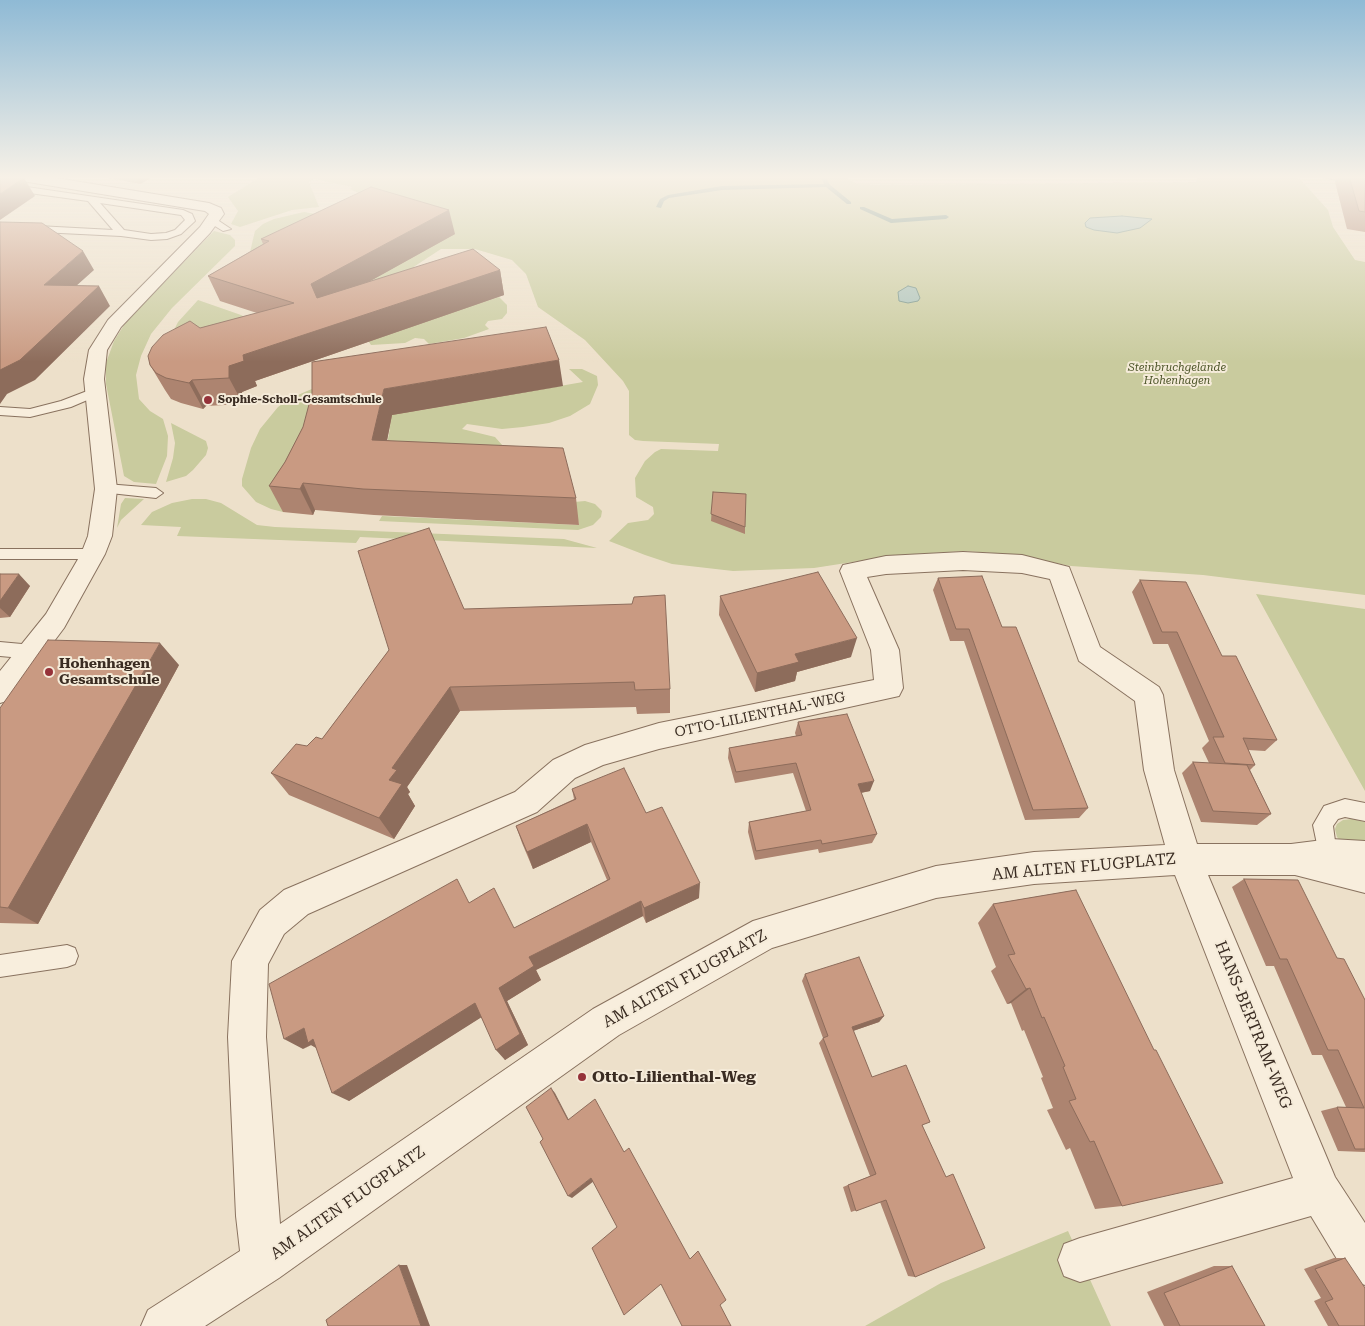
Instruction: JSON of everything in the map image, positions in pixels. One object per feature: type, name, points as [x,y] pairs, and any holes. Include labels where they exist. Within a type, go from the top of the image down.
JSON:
[{"type":"street","points":[[0,692],[55,621],[93,554],[100,536],[106,489],[94,379],[98,350],[114,324],[206,238]]},
{"type":"street","name":"OTTO-LILIENTHAL-WEG","points":[[263,1262],[257,1216],[246,1037],[250,962],[272,922],[296,902],[526,802],[564,769],[596,754],[659,736],[889,688],[885,650],[852,571],[886,565],[963,561],[1022,564],[1060,573],[1089,653],[1149,695],[1159,770],[1185,858]]},
{"type":"street","name":"AM ALTEN FLUGPLATZ","points":[[164,1326],[263,1262],[606,1022],[765,933],[936,882],[1034,868],[1185,858],[1291,860],[1351,865]]},
{"type":"street","name":"HANS-BERTRAM-WEG","points":[[1185,858],[1320,1192],[1365,1262]]},
{"type":"street","points":[[1080,1260],[1320,1192]]},
{"type":"lane","points":[[0,411],[30,413],[66,404],[95,392]]},
{"type":"lane","points":[[106,489],[156,493]]},
{"type":"lane","points":[[0,554],[93,554]]},
{"type":"lane","points":[[0,649],[32,652]]},
{"type":"lane","points":[[1351,865],[1325,842],[1323,825],[1331,812],[1345,808],[1365,812]]},
{"type":"lane","points":[[0,966],[67,956]]},
{"type":"green space","points":[[207,238],[233,238],[235,240],[235,246],[172,308],[151,334],[141,356],[136,375],[139,399],[150,411],[163,419],[168,436],[167,456],[156,484],[134,482],[124,476],[106,384],[106,363],[114,341],[126,322]]},
{"type":"green space","points":[[253,238],[290,238],[258,257],[250,252]]},
{"type":"green space","name":"Steinbruchgelände Hohenhagen","points":[[376,238],[1340,238],[1355,260],[1365,262],[1365,595],[1203,575],[1071,566],[1009,554],[965,551],[898,555],[814,568],[733,571],[672,564],[609,541],[628,523],[648,520],[654,514],[653,507],[636,497],[635,478],[645,461],[655,452],[661,449],[718,451],[719,444],[643,441],[635,440],[629,435],[629,391],[623,381],[585,340],[538,307],[526,274],[512,260],[475,249],[441,249],[415,266],[403,278],[365,292]]},
{"type":"green space","points":[[499,297],[507,305],[507,313],[502,319],[488,321],[485,325],[489,329],[464,338],[429,344],[424,339],[415,338],[405,343],[371,345],[361,330],[480,303]]},
{"type":"green space","points":[[198,300],[241,315],[263,328],[169,340],[178,322]]},
{"type":"green space","points":[[569,369],[582,369],[597,376],[598,385],[590,404],[570,416],[549,423],[523,427],[502,429],[467,424],[462,429],[495,437],[503,446],[386,450],[390,428],[391,399],[416,411],[583,382]]},
{"type":"green space","points":[[321,385],[283,512],[256,502],[242,486],[242,479],[251,448],[260,429],[278,407],[291,398]]},
{"type":"green space","points":[[171,423],[206,441],[208,448],[206,455],[186,476],[166,482],[175,443]]},
{"type":"green space","points":[[125,498],[144,499],[121,520],[117,528],[121,504]]},
{"type":"green space","points":[[192,499],[206,499],[221,503],[257,525],[564,539],[597,548],[360,537],[356,543],[177,536],[181,527],[141,525],[152,512],[172,503]]},
{"type":"green space","points":[[585,501],[595,504],[602,511],[601,517],[593,525],[578,530],[379,521],[382,516],[579,525],[574,502]]},
{"type":"green space","points":[[1256,594],[1365,609],[1365,791],[1319,709]]},
{"type":"green space","points":[[1352,819],[1365,822],[1365,844],[1343,844],[1337,837],[1335,829],[1337,824],[1343,820]]},
{"type":"green space","points":[[1068,1231],[1111,1326],[865,1326],[941,1283]]},
{"type":"shaded area","points":[[908,286],[916,288],[920,298],[918,301],[908,303],[899,301],[898,292]]},
{"type":"building","points":[[0,238],[64,238],[83,251],[44,285],[99,286],[20,360],[0,370]]},
{"type":"building","points":[[397,238],[311,284],[317,298],[473,249],[500,270],[243,355],[244,361],[229,366],[229,378],[192,380],[189,383],[166,378],[156,373],[150,365],[148,356],[152,347],[163,335],[190,321],[200,328],[294,303],[208,276],[269,241],[261,239]]},
{"type":"building","points":[[546,327],[559,360],[384,389],[372,440],[563,448],[576,498],[363,489],[303,483],[300,489],[269,486],[285,462],[303,427],[312,393],[312,362]]},
{"type":"building","points":[[713,492],[746,494],[745,527],[711,514]]},
{"type":"building","points":[[429,528],[464,609],[632,604],[634,597],[665,595],[670,689],[635,690],[634,682],[450,687],[392,768],[397,770],[389,780],[402,784],[379,818],[271,773],[296,744],[307,746],[316,737],[322,739],[389,650],[358,551]]},
{"type":"building","points":[[818,572],[857,638],[795,654],[799,662],[757,673],[720,596]]},
{"type":"building","points":[[0,574],[19,574],[0,601]]},
{"type":"building","points":[[982,576],[1002,627],[1016,627],[1088,808],[1033,810],[969,629],[956,629],[938,578]]},
{"type":"building","points":[[1140,580],[1186,582],[1222,656],[1236,656],[1277,740],[1243,738],[1255,765],[1225,763],[1213,737],[1224,737],[1177,632],[1162,632]]},
{"type":"building","points":[[48,640],[160,643],[8,908],[0,907],[0,708]]},
{"type":"building","points":[[847,714],[874,781],[858,784],[877,834],[822,844],[821,840],[756,851],[749,822],[811,810],[796,763],[736,772],[729,748],[802,735],[798,722]]},
{"type":"building","points":[[1193,762],[1247,765],[1271,814],[1213,811]]},
{"type":"building","points":[[624,768],[646,813],[662,807],[700,883],[644,908],[641,901],[529,957],[534,966],[499,988],[520,1034],[496,1050],[475,1003],[332,1093],[313,1039],[308,1043],[304,1028],[284,1039],[269,984],[457,879],[469,903],[494,888],[514,928],[610,879],[587,824],[527,852],[516,826],[576,799],[572,789]]},
{"type":"building","points":[[1244,879],[1298,880],[1337,958],[1344,959],[1365,1000],[1365,1149],[1355,1149],[1337,1107],[1364,1108],[1338,1050],[1328,1050],[1287,959],[1280,959]]},
{"type":"building","points":[[1076,890],[1154,1050],[1156,1050],[1223,1183],[1122,1206],[1094,1141],[1090,1142],[1069,1101],[1076,1099],[1063,1067],[1065,1066],[1030,988],[1026,989],[1008,955],[1015,954],[993,904]]},
{"type":"building","points":[[859,957],[884,1016],[852,1027],[872,1077],[906,1065],[930,1122],[922,1125],[946,1177],[953,1174],[985,1248],[915,1277],[886,1200],[856,1211],[848,1185],[876,1174],[823,1038],[828,1036],[805,974]]},
{"type":"building","points":[[551,1088],[568,1120],[595,1099],[624,1152],[629,1148],[690,1259],[698,1251],[726,1300],[720,1305],[731,1326],[682,1326],[661,1284],[624,1315],[592,1248],[617,1227],[591,1178],[568,1196],[540,1142],[543,1139],[526,1107]]},
{"type":"building","points":[[1345,1258],[1365,1288],[1365,1326],[1339,1326],[1325,1302],[1333,1299],[1315,1269]]},
{"type":"building","points":[[399,1265],[421,1326],[328,1326],[326,1320]]},
{"type":"building","points":[[1232,1266],[1265,1326],[1180,1326],[1164,1293]]},
{"type":"place","name":"Sophie-Scholl-Gesamtschule","points":[[208,400]]},
{"type":"place","name":"Hohenhagen Gesamtschule","points":[[49,672]]},
{"type":"place","name":"Otto-Lilienthal-Weg","points":[[582,1077]]}]
